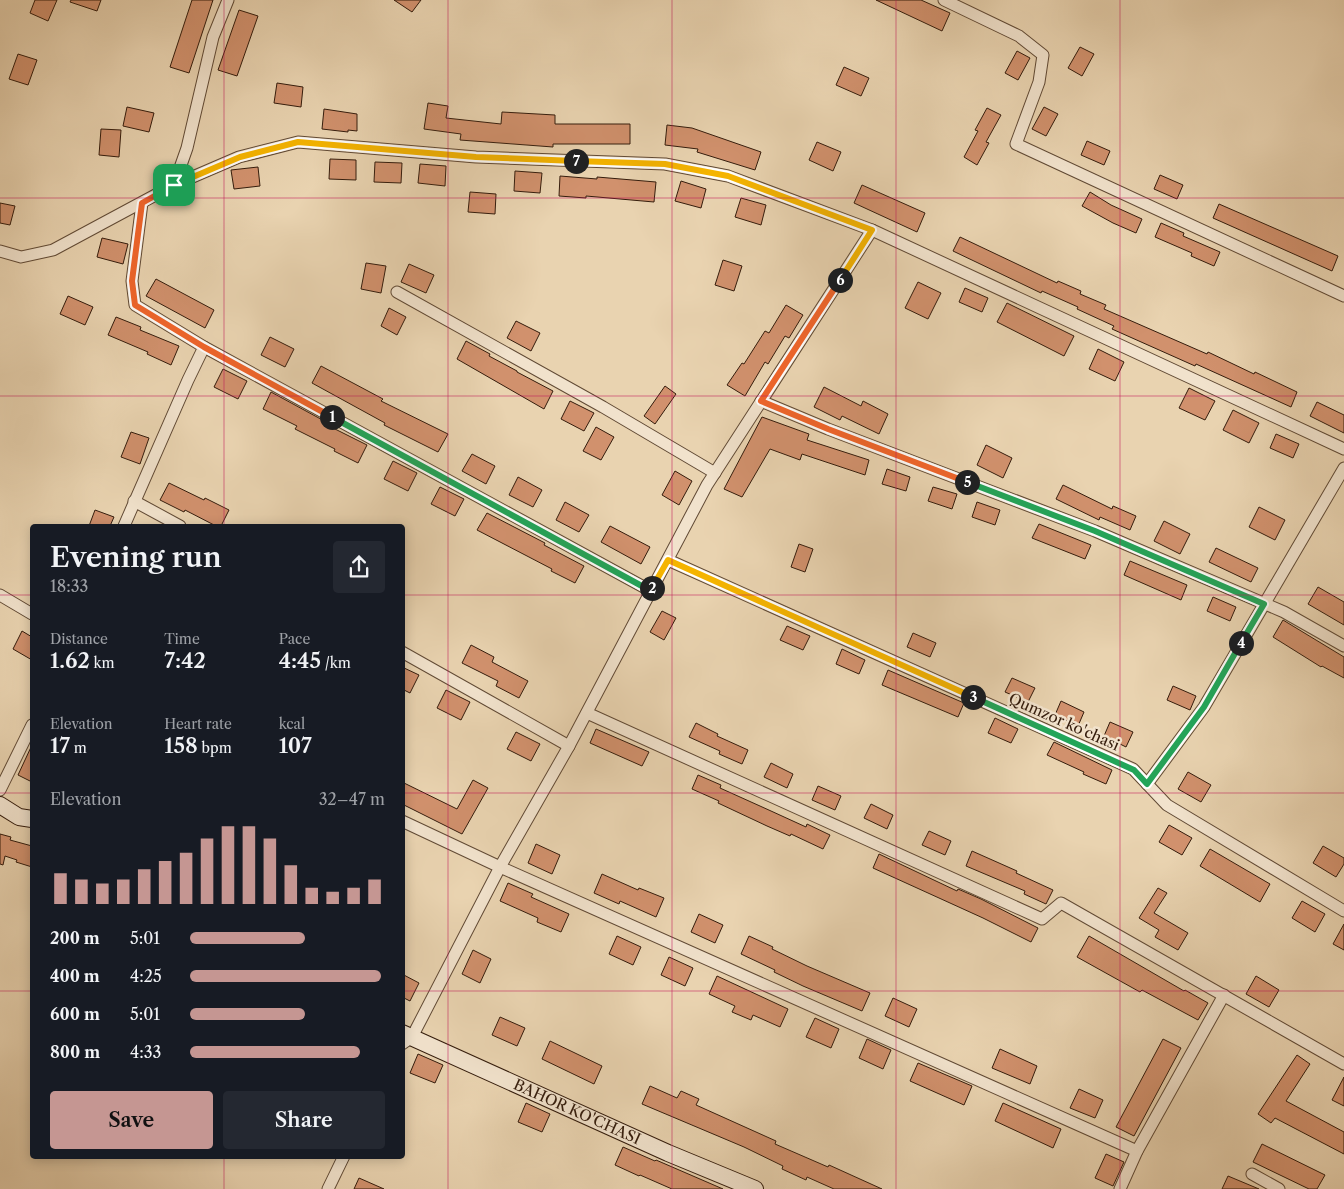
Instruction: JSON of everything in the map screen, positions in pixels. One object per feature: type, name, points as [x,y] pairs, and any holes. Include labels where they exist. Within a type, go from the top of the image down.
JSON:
[{"type":"street","points":[[174,185],[187,148],[213,37],[228,0]]},
{"type":"street","points":[[944,0],[1019,36],[1043,55],[1039,82],[1016,144],[1344,296]]},
{"type":"street","points":[[0,250],[21,257],[53,250],[174,185],[240,157],[298,142],[476,157],[665,164],[728,176],[872,230],[1344,448]]},
{"type":"street","points":[[142,203],[132,281],[135,305],[204,347],[651,591]]},
{"type":"street","points":[[406,1038],[500,866],[569,746],[706,485],[872,230]]},
{"type":"street","points":[[397,292],[715,473]]},
{"type":"street","points":[[125,524],[204,347]]},
{"type":"street","points":[[761,401],[828,429],[1095,531],[1284,612],[1344,646]]},
{"type":"street","points":[[1147,784],[1204,707],[1264,604],[1340,484],[1344,468]]},
{"type":"street","points":[[134,501],[176,524]]},
{"type":"street","name":"Qumzor ko'chasi","points":[[668,560],[1134,770],[1167,805],[1344,911]]},
{"type":"street","points":[[0,595],[30,613]]},
{"type":"street","points":[[405,654],[569,746]]},
{"type":"street","points":[[587,712],[1042,919],[1061,903],[1344,1064]]},
{"type":"street","points":[[0,790],[30,729]]},
{"type":"street","points":[[0,805],[19,816],[30,819]]},
{"type":"street","points":[[405,822],[1137,1151]]},
{"type":"street","points":[[1120,1189],[1137,1151],[1224,995]]},
{"type":"street","name":"BAHOR KO'CHASI","points":[[406,1038],[668,1153],[755,1189]]},
{"type":"street","points":[[328,1189],[343,1159]]},
{"type":"street","points":[[1252,1174],[1279,1189]]},
{"type":"building","points":[[35,0],[57,0],[48,21],[30,13]]},
{"type":"building","points":[[71,0],[101,0],[97,11],[70,2]]},
{"type":"building","points":[[192,0],[213,0],[189,73],[170,67]]},
{"type":"building","points":[[394,0],[421,0],[412,12]]},
{"type":"building","points":[[876,0],[921,0],[950,13],[942,31]]},
{"type":"building","points":[[239,10],[258,16],[237,76],[218,70]]},
{"type":"building","points":[[1080,47],[1094,54],[1082,76],[1068,68]]},
{"type":"building","points":[[1017,51],[1030,58],[1018,80],[1005,73]]},
{"type":"building","points":[[18,54],[37,60],[28,85],[9,79]]},
{"type":"building","points":[[844,67],[869,78],[861,96],[836,85]]},
{"type":"building","points":[[277,83],[303,87],[301,107],[274,103]]},
{"type":"building","points":[[428,103],[448,106],[446,118],[501,124],[502,112],[555,115],[555,124],[630,124],[630,144],[553,144],[553,147],[460,140],[461,134],[424,129]]},
{"type":"building","points":[[127,107],[154,113],[149,132],[123,126]]},
{"type":"building","points":[[1044,107],[1058,114],[1046,136],[1032,129]]},
{"type":"building","points":[[987,108],[1001,115],[986,142],[989,143],[977,165],[964,157],[978,131],[975,130]]},
{"type":"building","points":[[324,109],[357,114],[357,131],[348,130],[348,132],[322,129]]},
{"type":"building","points":[[667,125],[692,128],[761,152],[755,170],[697,152],[698,149],[665,145]]},
{"type":"building","points":[[101,129],[121,130],[119,157],[99,155]]},
{"type":"building","points":[[1087,141],[1110,151],[1104,165],[1081,155]]},
{"type":"building","points":[[817,142],[841,152],[833,171],[809,160]]},
{"type":"building","points":[[330,159],[356,160],[356,180],[329,179]]},
{"type":"building","points":[[375,162],[402,163],[401,183],[374,182]]},
{"type":"building","points":[[420,164],[446,166],[445,186],[418,183]]},
{"type":"building","points":[[258,167],[260,186],[234,189],[231,170]]},
{"type":"building","points":[[515,171],[542,173],[540,193],[514,191]]},
{"type":"building","points":[[1160,175],[1183,185],[1177,199],[1154,189]]},
{"type":"building","points":[[560,176],[656,182],[654,202],[586,196],[586,198],[559,196]]},
{"type":"building","points":[[681,181],[706,189],[701,208],[675,201]]},
{"type":"building","points":[[862,185],[925,213],[917,232],[854,203]]},
{"type":"building","points":[[470,192],[496,194],[495,214],[468,212]]},
{"type":"building","points":[[1090,192],[1111,205],[1142,219],[1136,233],[1082,206]]},
{"type":"building","points":[[741,198],[766,205],[761,225],[735,217]]},
{"type":"building","points":[[0,203],[15,206],[10,225],[0,223]]},
{"type":"building","points":[[1219,204],[1338,256],[1332,271],[1213,218]]},
{"type":"building","points":[[1161,223],[1184,233],[1183,236],[1220,252],[1214,266],[1191,256],[1192,253],[1155,237]]},
{"type":"building","points":[[960,237],[1057,283],[1058,281],[1081,291],[1080,294],[1106,305],[1104,309],[1207,354],[1208,352],[1254,374],[1255,372],[1297,392],[1291,407],[1112,329],[1114,326],[1077,309],[1078,307],[1042,291],[1041,293],[953,251]]},
{"type":"building","points":[[102,238],[128,244],[123,264],[97,257]]},
{"type":"building","points":[[723,260],[742,266],[734,291],[715,285]]},
{"type":"building","points":[[366,263],[386,266],[381,293],[361,289]]},
{"type":"building","points":[[409,264],[434,275],[426,293],[401,282]]},
{"type":"building","points":[[156,279],[214,310],[205,328],[146,296]]},
{"type":"building","points":[[918,282],[941,293],[928,319],[905,308]]},
{"type":"building","points":[[965,288],[988,298],[982,312],[959,302]]},
{"type":"building","points":[[68,296],[93,307],[85,325],[60,314]]},
{"type":"building","points":[[1007,303],[1074,336],[1064,356],[997,322]]},
{"type":"building","points":[[786,305],[803,315],[789,338],[785,336],[768,364],[765,362],[745,396],[727,385],[742,363],[744,364],[765,331],[769,333]]},
{"type":"building","points":[[389,308],[406,317],[397,335],[381,326]]},
{"type":"building","points":[[116,317],[141,327],[140,330],[179,346],[171,365],[147,354],[148,352],[108,335]]},
{"type":"building","points":[[516,321],[540,333],[531,351],[507,338]]},
{"type":"building","points":[[270,337],[294,349],[285,367],[261,355]]},
{"type":"building","points":[[466,341],[490,354],[489,356],[553,391],[544,409],[457,359]]},
{"type":"building","points":[[1098,349],[1124,362],[1115,381],[1089,369]]},
{"type":"building","points":[[321,366],[383,399],[381,401],[448,434],[438,452],[384,425],[385,423],[312,383]]},
{"type":"building","points":[[223,369],[247,381],[238,399],[214,387]]},
{"type":"building","points":[[665,386],[676,394],[655,424],[644,416]]},
{"type":"building","points":[[824,387],[861,406],[863,401],[888,414],[879,434],[842,416],[840,420],[814,407]]},
{"type":"building","points":[[1189,388],[1215,401],[1205,420],[1179,408]]},
{"type":"building","points":[[271,392],[328,423],[327,425],[367,445],[358,463],[295,429],[297,426],[263,409]]},
{"type":"building","points":[[570,401],[594,413],[584,431],[561,419]]},
{"type":"building","points":[[1317,402],[1344,415],[1344,433],[1310,416]]},
{"type":"building","points":[[1233,410],[1259,423],[1249,443],[1223,430]]},
{"type":"building","points":[[762,417],[809,434],[807,440],[869,460],[865,475],[802,454],[800,460],[770,449],[742,497],[724,489]]},
{"type":"building","points":[[596,427],[614,437],[601,460],[583,451]]},
{"type":"building","points":[[131,432],[149,438],[140,464],[121,457]]},
{"type":"building","points":[[1276,434],[1299,444],[1293,458],[1270,448]]},
{"type":"building","points":[[986,445],[1012,458],[1003,478],[977,465]]},
{"type":"building","points":[[472,454],[495,466],[486,484],[462,471]]},
{"type":"building","points":[[393,461],[417,473],[408,491],[384,479]]},
{"type":"building","points":[[887,469],[910,477],[906,491],[882,484]]},
{"type":"building","points":[[675,471],[692,481],[679,505],[662,495]]},
{"type":"building","points":[[518,477],[542,490],[533,507],[509,495]]},
{"type":"building","points":[[169,483],[229,510],[222,524],[212,524],[160,500]]},
{"type":"building","points":[[1063,485],[1112,509],[1113,506],[1136,516],[1130,530],[1100,517],[1099,520],[1056,499]]},
{"type":"building","points":[[440,487],[464,499],[455,516],[431,504]]},
{"type":"building","points":[[933,487],[957,494],[952,509],[928,501]]},
{"type":"building","points":[[565,502],[589,515],[579,532],[556,520]]},
{"type":"building","points":[[977,502],[1000,510],[995,525],[972,517]]},
{"type":"building","points":[[1259,507],[1285,520],[1275,540],[1249,527]]},
{"type":"building","points":[[95,510],[114,517],[111,524],[90,524]]},
{"type":"building","points":[[487,513],[584,566],[575,583],[477,530]]},
{"type":"building","points":[[1164,521],[1190,534],[1180,554],[1154,541]]},
{"type":"building","points":[[1039,524],[1091,545],[1085,559],[1032,538]]},
{"type":"building","points":[[610,526],[650,547],[641,564],[601,542]]},
{"type":"building","points":[[799,544],[813,549],[805,572],[791,567]]},
{"type":"building","points":[[1216,548],[1258,568],[1251,582],[1209,562]]},
{"type":"building","points":[[1130,561],[1187,585],[1181,600],[1124,575]]},
{"type":"building","points":[[1318,587],[1344,602],[1344,625],[1308,604]]},
{"type":"building","points":[[1213,597],[1236,607],[1230,621],[1207,611]]},
{"type":"building","points":[[662,611],[676,618],[664,640],[650,632]]},
{"type":"building","points":[[1283,620],[1344,657],[1344,678],[1321,667],[1273,637]]},
{"type":"building","points":[[787,626],[810,636],[803,650],[780,640]]},
{"type":"building","points":[[22,631],[30,636],[30,659],[13,649]]},
{"type":"building","points":[[913,633],[936,643],[930,657],[907,647]]},
{"type":"building","points":[[471,645],[494,657],[492,662],[528,681],[519,698],[496,686],[498,681],[462,663]]},
{"type":"building","points":[[842,649],[865,660],[859,674],[836,664]]},
{"type":"building","points":[[405,668],[419,675],[410,693],[405,690]]},
{"type":"building","points":[[888,670],[964,703],[958,717],[882,685]]},
{"type":"building","points":[[1012,678],[1035,688],[1028,702],[1005,692]]},
{"type":"building","points":[[1173,686],[1196,696],[1190,710],[1167,700]]},
{"type":"building","points":[[446,690],[470,702],[461,720],[437,708]]},
{"type":"building","points":[[1061,701],[1084,712],[1078,726],[1055,715]]},
{"type":"building","points":[[995,718],[1018,729],[1011,743],[988,733]]},
{"type":"building","points":[[1110,722],[1133,732],[1126,747],[1104,736]]},
{"type":"building","points":[[696,723],[718,734],[717,736],[748,750],[742,764],[719,754],[720,751],[689,737]]},
{"type":"building","points":[[596,729],[649,752],[642,766],[590,743]]},
{"type":"building","points":[[516,732],[540,744],[531,761],[507,749]]},
{"type":"building","points":[[1054,742],[1112,770],[1106,784],[1047,755]]},
{"type":"building","points":[[30,749],[30,781],[18,775]]},
{"type":"building","points":[[771,763],[793,774],[787,788],[764,777]]},
{"type":"building","points":[[1188,772],[1211,785],[1201,802],[1178,789]]},
{"type":"building","points":[[698,775],[721,785],[720,788],[806,827],[807,824],[830,835],[823,849],[791,834],[790,836],[767,826],[692,789]]},
{"type":"building","points":[[473,780],[488,788],[462,834],[405,806],[405,783],[457,809]]},
{"type":"building","points":[[818,786],[841,796],[835,810],[812,800]]},
{"type":"building","points":[[871,804],[893,815],[887,829],[864,818]]},
{"type":"building","points":[[1169,825],[1192,838],[1182,855],[1159,842]]},
{"type":"building","points":[[929,831],[951,841],[945,855],[922,845]]},
{"type":"building","points":[[0,834],[11,837],[10,840],[30,845],[30,866],[5,856],[3,865],[0,864]]},
{"type":"building","points":[[536,844],[560,855],[552,874],[528,863]]},
{"type":"building","points":[[1323,846],[1344,858],[1344,864],[1336,877],[1313,863]]},
{"type":"building","points":[[1210,849],[1270,884],[1260,902],[1200,866]]},
{"type":"building","points":[[972,851],[1017,871],[1016,873],[1053,890],[1046,904],[1024,894],[1025,891],[966,866]]},
{"type":"building","points":[[879,854],[957,891],[958,889],[981,899],[1038,928],[1031,942],[873,868]]},
{"type":"building","points":[[602,874],[638,890],[639,888],[664,898],[656,917],[620,901],[619,904],[594,893]]},
{"type":"building","points":[[508,883],[533,894],[531,897],[569,914],[561,932],[537,922],[538,918],[500,901]]},
{"type":"building","points":[[1158,888],[1167,893],[1154,913],[1188,933],[1178,950],[1155,937],[1159,930],[1139,918]]},
{"type":"building","points":[[1302,901],[1325,914],[1315,932],[1292,918]]},
{"type":"building","points":[[699,914],[723,925],[715,943],[691,932]]},
{"type":"building","points":[[1344,924],[1344,950],[1333,944]]},
{"type":"building","points":[[617,936],[641,947],[633,965],[609,954]]},
{"type":"building","points":[[749,936],[807,966],[870,993],[862,1011],[803,986],[741,954]]},
{"type":"building","points":[[1089,936],[1208,1003],[1198,1020],[1142,990],[1140,992],[1077,957]]},
{"type":"building","points":[[473,950],[491,959],[480,983],[462,974]]},
{"type":"building","points":[[669,957],[693,968],[685,986],[661,975]]},
{"type":"building","points":[[405,976],[419,983],[410,1001],[405,998]]},
{"type":"building","points":[[717,976],[788,1009],[780,1027],[753,1015],[751,1020],[732,1012],[735,1006],[709,994]]},
{"type":"building","points":[[1256,976],[1279,990],[1269,1007],[1246,994]]},
{"type":"building","points":[[893,998],[917,1009],[909,1027],[885,1016]]},
{"type":"building","points":[[500,1017],[525,1028],[517,1046],[492,1035]]},
{"type":"building","points":[[815,1018],[839,1029],[831,1048],[806,1037]]},
{"type":"building","points":[[867,1039],[891,1050],[883,1069],[859,1058]]},
{"type":"building","points":[[1163,1039],[1181,1048],[1134,1136],[1116,1127]]},
{"type":"building","points":[[550,1041],[602,1066],[594,1084],[542,1059]]},
{"type":"building","points":[[1000,1049],[1037,1066],[1030,1084],[992,1068]]},
{"type":"building","points":[[418,1054],[443,1065],[435,1083],[410,1073]]},
{"type":"building","points":[[1297,1055],[1310,1064],[1286,1101],[1344,1132],[1344,1154],[1275,1118],[1271,1123],[1258,1114]]},
{"type":"building","points":[[918,1063],[972,1086],[964,1105],[910,1081]]},
{"type":"building","points":[[1344,1077],[1344,1106],[1332,1100]]},
{"type":"building","points":[[650,1086],[677,1098],[681,1091],[699,1099],[696,1105],[776,1141],[775,1144],[828,1167],[829,1165],[882,1189],[834,1189],[807,1177],[806,1180],[782,1169],[783,1166],[744,1147],[642,1104]]},
{"type":"building","points":[[1079,1089],[1103,1100],[1095,1118],[1070,1108]]},
{"type":"building","points":[[526,1103],[550,1114],[542,1132],[518,1122]]},
{"type":"building","points":[[1003,1103],[1061,1129],[1053,1148],[995,1121]]},
{"type":"building","points":[[1262,1144],[1325,1175],[1317,1189],[1309,1189],[1253,1162]]},
{"type":"building","points":[[623,1147],[723,1189],[672,1189],[639,1176],[615,1165]]},
{"type":"building","points":[[1106,1154],[1124,1162],[1113,1186],[1095,1178]]},
{"type":"building","points":[[1228,1176],[1259,1189],[1222,1189]]},
{"type":"building","points":[[359,1178],[384,1189],[354,1189]]},
{"type":"route","points":[[298,142],[476,157],[665,164],[728,176],[872,230],[761,401],[828,429],[1095,531],[1264,604],[1204,707],[1147,784],[1134,770],[668,560],[651,591],[204,347],[135,305],[132,281],[142,203],[174,185],[240,157],[298,142]]}]
